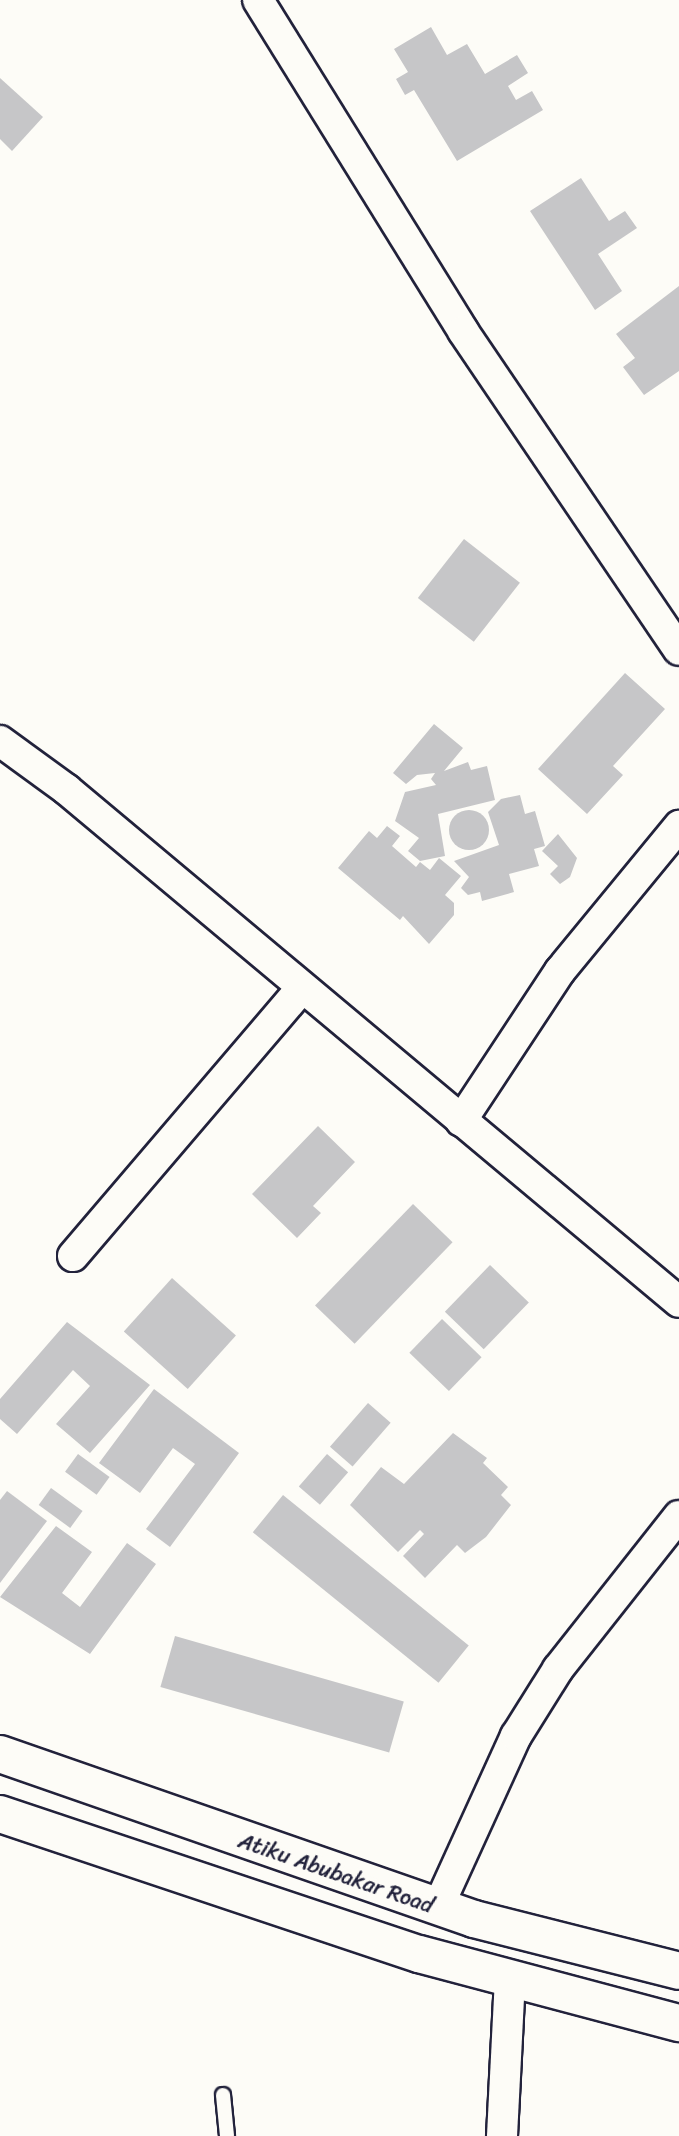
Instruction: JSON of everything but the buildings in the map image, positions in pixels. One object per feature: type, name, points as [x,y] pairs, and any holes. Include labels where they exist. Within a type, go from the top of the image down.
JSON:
[{"type":"street","points":[[258,0],[463,331],[679,650]]},
{"type":"street","points":[[0,741],[66,789],[300,990],[679,1302]]},
{"type":"street","points":[[461,1121],[560,971],[679,826]]},
{"type":"street","points":[[73,1256],[300,990]]},
{"type":"street","points":[[438,1907],[516,1736],[558,1669],[679,1516]]},
{"type":"street","name":"Atiku Abubakar Road","points":[[0,1754],[438,1907],[679,1971]]},
{"type":"street","points":[[0,1814],[510,1980],[679,2023]]},
{"type":"street","points":[[502,2136],[510,1980]]},
{"type":"lane","points":[[223,2095],[227,2136]]}]
